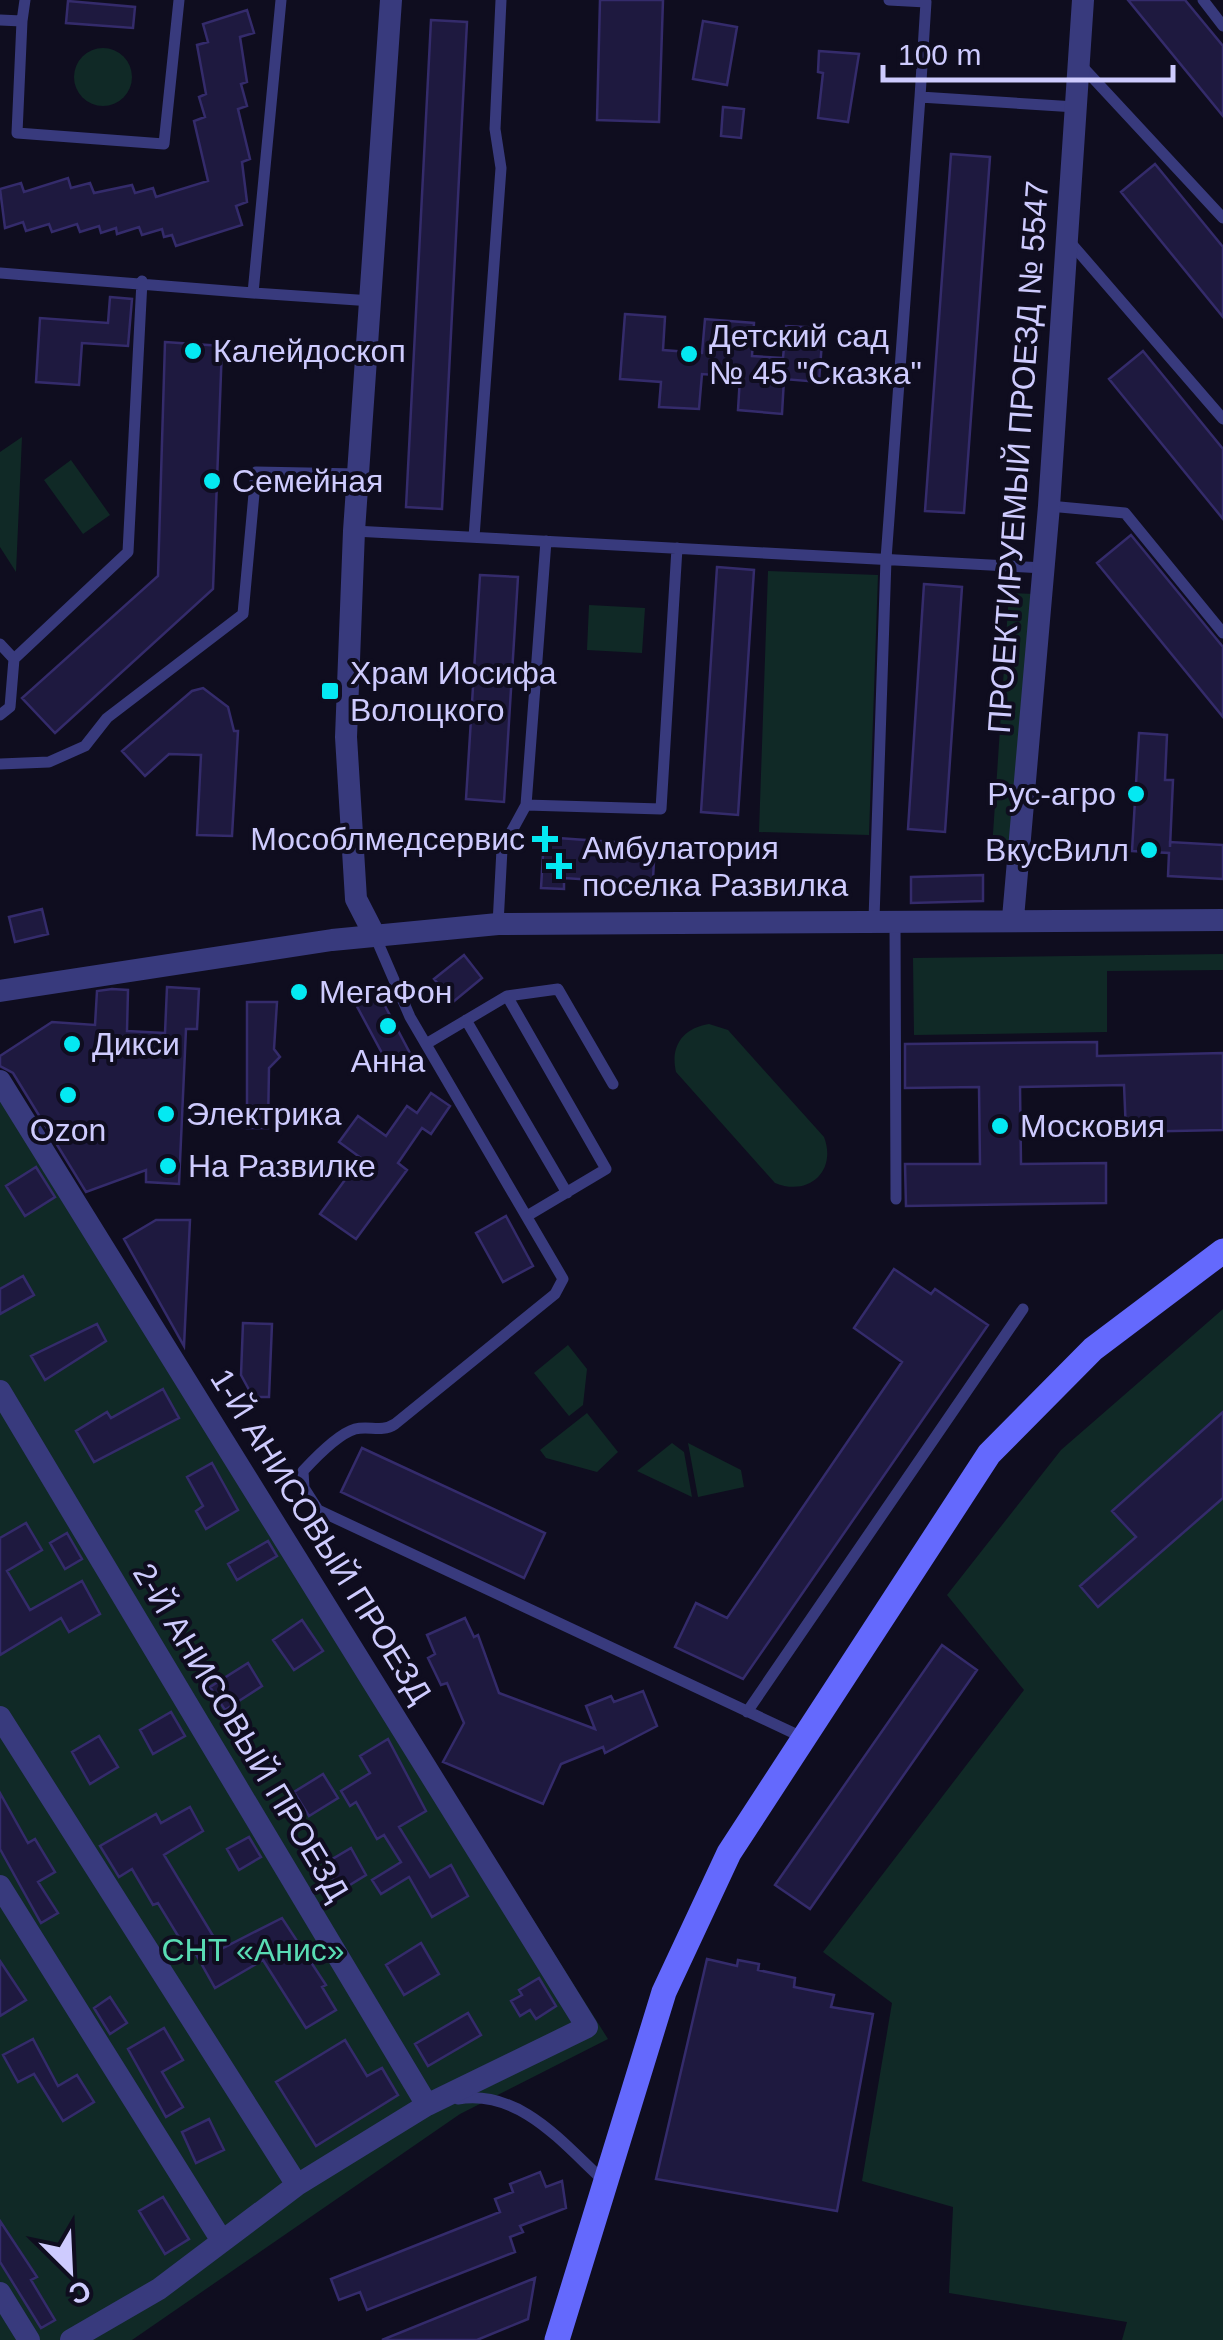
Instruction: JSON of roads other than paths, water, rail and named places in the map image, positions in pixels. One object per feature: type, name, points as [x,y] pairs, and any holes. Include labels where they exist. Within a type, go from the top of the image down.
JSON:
[{"type":"street","points":[[375,936],[356,899],[346,737],[354,531],[392,0]]},
{"type":"street","name":"ПРОЕКТИРУЕМЫЙ ПРОЕЗД № 5547","points":[[1013,918],[1049,506],[1084,0]]},
{"type":"street","points":[[0,991],[375,936],[498,924],[1013,918],[1223,920]]},
{"type":"street","name":"1-Й АНИСОВЫЙ ПРОЕЗД","points":[[0,1080],[587,2026],[427,2106]]},
{"type":"street","points":[[557,2340],[608,2185],[664,1992],[729,1853],[989,1454],[1093,1348],[1223,1251]]},
{"type":"street","name":"2-Й АНИСОВЫЙ ПРОЕЗД","points":[[0,1392],[427,2106]]},
{"type":"street","points":[[0,1717],[297,2185]]},
{"type":"street","points":[[0,1886],[222,2241]]},
{"type":"street","points":[[71,2340],[159,2288],[297,2185],[427,2106]]},
{"type":"street","points":[[0,2293],[29,2340]]},
{"type":"lane","points":[[24,0],[17,134],[164,144],[179,0]]},
{"type":"lane","points":[[253,293],[281,0]]},
{"type":"lane","points":[[474,537],[501,168],[495,129],[500,0]]},
{"type":"lane","points":[[888,0],[926,2],[886,559],[885,920],[896,1200]]},
{"type":"lane","points":[[1202,0],[1223,26]]},
{"type":"lane","points":[[0,20],[22,21]]},
{"type":"lane","points":[[1079,63],[1223,218]]},
{"type":"lane","points":[[920,97],[1076,106]]},
{"type":"lane","points":[[1067,238],[1223,419]]},
{"type":"lane","points":[[1,274],[142,281],[372,301]]},
{"type":"lane","points":[[0,715],[10,707],[14,659],[128,552],[142,281]]},
{"type":"lane","points":[[0,764],[49,762],[85,746],[107,718],[243,614],[256,472],[360,474]]},
{"type":"lane","points":[[1049,506],[1125,513],[1223,633]]},
{"type":"lane","points":[[354,531],[1044,568]]},
{"type":"lane","points":[[498,924],[502,849],[526,805],[546,541]]},
{"type":"lane","points":[[526,805],[661,810],[678,548]]},
{"type":"lane","points":[[0,644],[14,659]]},
{"type":"lane","points":[[375,936],[426,1044],[560,1272],[562,1287],[395,1424],[382,1430],[357,1428],[345,1435],[303,1471],[304,1488],[318,1510],[802,1738]]},
{"type":"lane","points":[[426,1044],[507,996],[558,989],[613,1084]]},
{"type":"lane","points":[[507,996],[606,1168],[528,1216]]},
{"type":"lane","points":[[466,1020],[566,1193]]},
{"type":"lane","points":[[747,1712],[1023,1308]]},
{"type":"lane","points":[[427,2106],[481,2096],[532,2115],[608,2185]]},
{"type":"place","name":"Калейдоскоп","points":[[193,351]]},
{"type":"place","name":"Детский сад № 45 \"Сказка\"","points":[[689,354]]},
{"type":"place","name":"Семейная","points":[[212,481]]},
{"type":"place","name":"Храм Иосифа Волоцкого","points":[[330,691]]},
{"type":"place","name":"Рус-агро","points":[[1136,794]]},
{"type":"place","name":"Мособлмедсервис","points":[[545,839]]},
{"type":"place","name":"ВкусВилл","points":[[1149,850]]},
{"type":"place","name":"Амбулатория поселка Развилка","points":[[559,866]]},
{"type":"place","name":"МегаФон","points":[[299,992]]},
{"type":"place","name":"Анна","points":[[388,1026]]},
{"type":"place","name":"Дикси","points":[[72,1044]]},
{"type":"place","name":"Ozon","points":[[68,1095]]},
{"type":"place","name":"Электрика","points":[[166,1114]]},
{"type":"place","name":"Московия","points":[[1000,1126]]},
{"type":"place","name":"На Развилке","points":[[168,1166]]},
{"type":"park label","name":"СНТ «Анис»","points":[[253,1950]]}]
